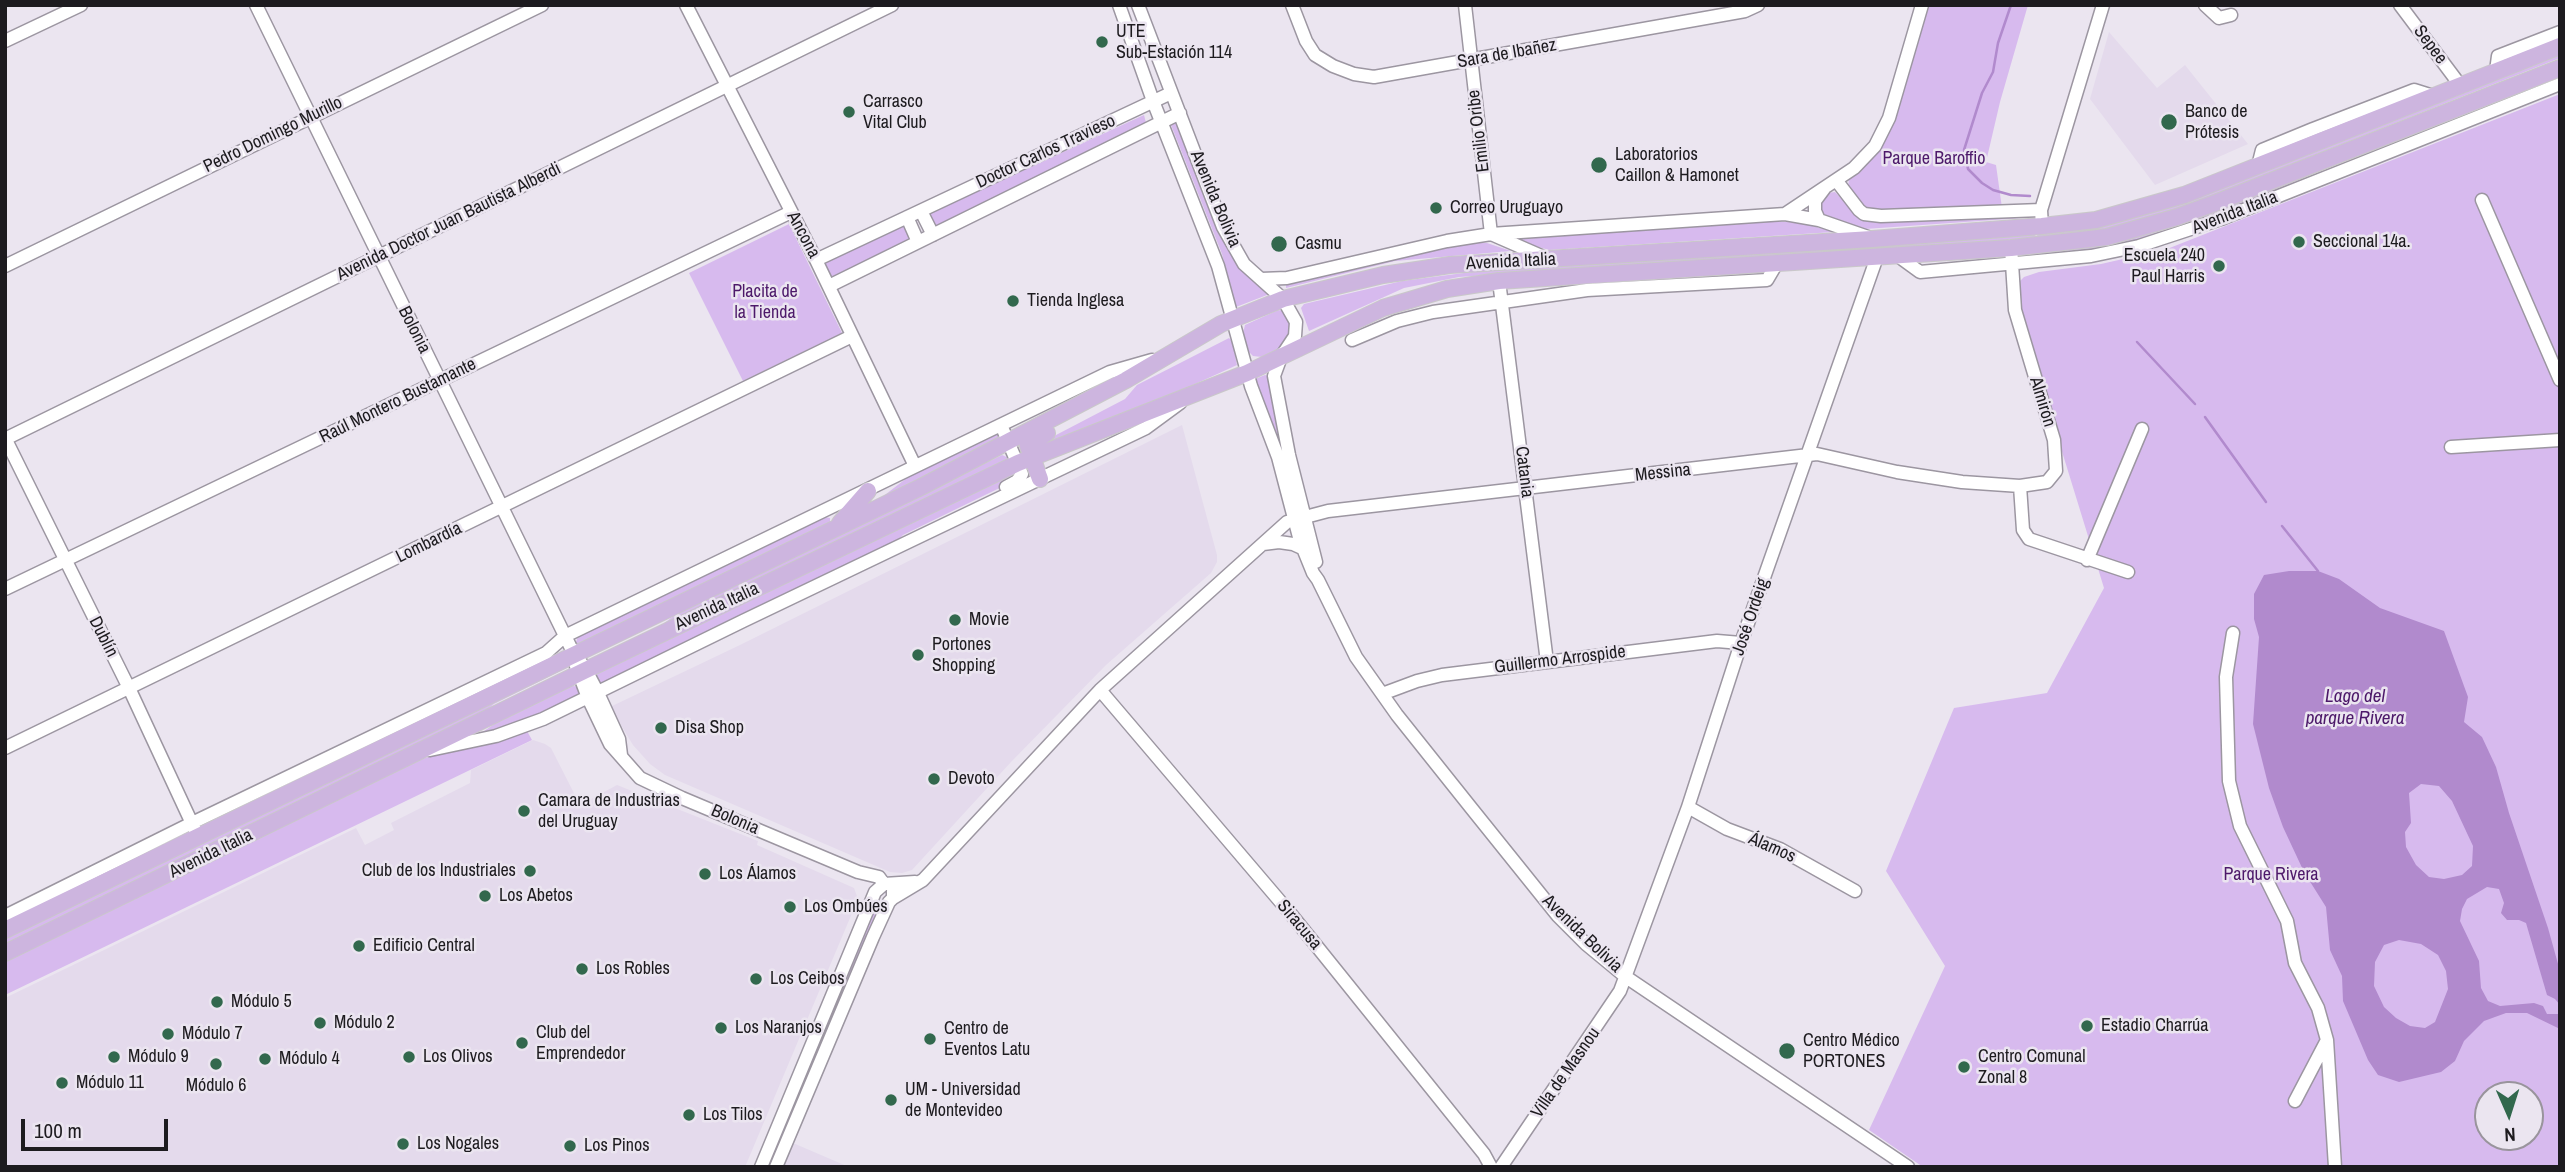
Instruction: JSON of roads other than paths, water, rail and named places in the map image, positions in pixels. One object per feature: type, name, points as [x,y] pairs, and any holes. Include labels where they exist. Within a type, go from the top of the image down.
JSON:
[{"type":"main road","name":"Avenida Italia","points":[[5,953],[487,718],[653,624],[675,606],[1008,442],[1126,380],[1232,319],[1283,299],[1383,275],[1427,268],[1872,239],[2096,220],[2184,195],[2560,46]]},
{"type":"main road","name":"Avenida Italia","points":[[5,930],[195,830],[433,715],[580,665],[1025,461],[1247,373],[1383,308],[1447,289],[1499,281],[1877,257],[2011,256],[2132,231],[2203,208],[2560,68]]},
{"type":"main road","points":[[1040,479],[1025,461],[1028,446],[1109,401],[1116,396],[1126,380]]},
{"type":"main road","points":[[836,528],[868,491]]},
{"type":"street","points":[[5,41],[81,5]]},
{"type":"street","name":"Bolonia","points":[[256,5],[580,665],[610,744],[640,778],[858,872],[882,887],[876,899],[880,902],[891,900]]},
{"type":"street","name":"Pedro Domingo Murillo","points":[[5,266],[542,5]]},
{"type":"street","name":"Ancona","points":[[686,5],[829,286],[915,466]]},
{"type":"street","name":"Avenida Doctor Juan Bautista Alberdi","points":[[5,439],[892,5]]},
{"type":"street","name":"Avenida Bolivia","points":[[1119,5],[1153,102],[1218,265],[1247,373],[1300,518],[1318,580],[1356,657],[1382,694],[1558,916],[1626,977],[1908,1167]]},
{"type":"street","name":"Avenida Bolivia","points":[[1138,5],[1223,228],[1244,264],[1283,299],[1294,315],[1295,336],[1281,357],[1275,376],[1275,387],[1304,549],[1312,573],[1318,580]]},
{"type":"street","name":"Sara de Ibañez","points":[[1292,5],[1306,41],[1315,55],[1354,74],[1374,77],[1745,11],[1757,6]]},
{"type":"street","name":"Emilio Oribe","points":[[1465,5],[1491,234]]},
{"type":"street","points":[[1785,214],[1865,158],[1882,133],[1889,118],[1922,5]]},
{"type":"street","points":[[2042,226],[2041,210],[2103,5]]},
{"type":"street","points":[[2205,5],[2219,18],[2231,15]]},
{"type":"street","name":"Sepee","points":[[2400,5],[2460,85]]},
{"type":"street","name":"Avenida Italia","points":[[2496,71],[2498,56],[2560,32]]},
{"type":"street","name":"Avenida Italia","points":[[1898,256],[1920,272],[2011,256],[2091,256],[2139,246],[2221,219],[2560,84]]},
{"type":"street","name":"Doctor Carlos Travieso","points":[[816,260],[1171,93]]},
{"type":"street","name":"Doctor Carlos Travieso","points":[[829,286],[1180,113]]},
{"type":"street","points":[[2331,157],[2338,172]]},
{"type":"street","points":[[1836,180],[1864,214],[1881,216],[2041,210]]},
{"type":"street","points":[[1819,220],[1815,201],[1824,188]]},
{"type":"street","points":[[2482,200],[2560,380]]},
{"type":"street","points":[[921,211],[933,235]]},
{"type":"street","name":"Raúl Montero Bustamante","points":[[5,589],[791,212]]},
{"type":"street","name":"Avenida Italia","points":[[1261,279],[1287,278],[1447,241],[1491,234],[1785,214],[1819,220],[1872,239]]},
{"type":"street","points":[[907,217],[918,242]]},
{"type":"street","points":[[1491,234],[1550,260]]},
{"type":"street","name":"Almirón","points":[[2011,256],[2015,310],[2054,440],[2057,461],[2056,471],[2047,482],[2020,486]]},
{"type":"street","name":"José Ordeig","points":[[1626,977],[1688,807],[1741,643],[1877,257]]},
{"type":"street","name":"Avenida Italia","points":[[1352,340],[1397,321],[1433,312],[1501,302],[1587,290],[1767,280],[1777,263]]},
{"type":"street","name":"Catania","points":[[1499,281],[1547,662]]},
{"type":"street","name":"Lombardía","points":[[5,748],[852,336]]},
{"type":"street","name":"Avenida Italia","points":[[433,715],[546,653],[565,636],[1111,372],[1167,355]]},
{"type":"street","name":"Avenida Italia","points":[[417,753],[507,732],[593,696],[1146,428],[1188,397]]},
{"type":"street","points":[[1000,425],[1008,442],[1025,461]]},
{"type":"street","points":[[2087,560],[2142,429]]},
{"type":"street","name":"Dublín","points":[[5,439],[129,688],[195,830]]},
{"type":"street","points":[[2451,447],[2560,440]]},
{"type":"street","name":"Messina","points":[[1300,518],[1328,511],[1817,454],[1940,480],[2020,486]]},
{"type":"street","name":"Avenida Italia","points":[[899,546],[905,539],[933,522],[1017,481],[1025,461]]},
{"type":"street","points":[[2020,486],[2025,535],[2034,542],[2128,572]]},
{"type":"street","points":[[776,1167],[891,900],[923,880],[1100,690],[1287,522],[1300,518]]},
{"type":"street","points":[[1263,544],[1279,542],[1304,549]]},
{"type":"street","points":[[2234,633],[2226,677],[2229,781],[2240,826],[2287,921],[2295,963],[2318,1008],[2327,1040],[2335,1167]]},
{"type":"street","name":"Guillermo Arrospide","points":[[1382,694],[1442,675],[1717,641],[1741,643]]},
{"type":"street","name":"Siracusa","points":[[1100,690],[1290,913],[1484,1154],[1491,1167]]},
{"type":"street","name":"Álamos","points":[[1688,807],[1727,829],[1780,849],[1855,891]]},
{"type":"street","name":"Avenida Italia","points":[[5,916],[195,830]]},
{"type":"street","points":[[761,1167],[882,887],[923,880]]},
{"type":"street","name":"Villa de Masnou","points":[[1501,1167],[1613,1004],[1626,977]]},
{"type":"street","points":[[2295,1101],[2327,1040]]},
{"type":"water","name":"Lago del parque Rivera","points":[[2289,571],[2318,571],[2339,579],[2380,608],[2444,631],[2468,697],[2464,722],[2482,737],[2496,767],[2548,928],[2560,971],[2560,1005],[2547,995],[2526,923],[2507,920],[2501,913],[2504,903],[2499,889],[2487,887],[2467,899],[2460,921],[2479,961],[2481,988],[2488,1001],[2500,1006],[2534,1003],[2543,1006],[2547,1014],[2558,1014],[2560,1011],[2560,1029],[2527,1013],[2506,1013],[2484,1021],[2464,1041],[2455,1061],[2441,1072],[2399,1082],[2378,1075],[2368,1060],[2343,1001],[2342,976],[2330,950],[2326,907],[2304,872],[2283,827],[2269,788],[2253,724],[2259,637],[2254,619],[2254,594],[2264,575]],"holes":[[[2421,784],[2439,786],[2452,801],[2473,846],[2472,866],[2462,875],[2444,879],[2429,877],[2416,865],[2406,847],[2405,832],[2411,823],[2409,793]],[[2399,940],[2421,944],[2438,955],[2446,971],[2448,989],[2435,1022],[2425,1028],[2410,1026],[2396,1018],[2384,1007],[2374,986],[2375,962],[2384,945]]]},
{"type":"waterway","points":[[2011,5],[1998,43],[1993,72],[1982,93],[1964,150],[1968,169],[1982,183],[1993,190],[2011,195],[2030,196]]},
{"type":"waterway","points":[[2137,342],[2195,404]]},
{"type":"waterway","points":[[2205,417],[2266,502]]},
{"type":"waterway","points":[[2282,526],[2318,571]]},
{"type":"place","name":"UTE Sub-Estación 114","points":[[1102,42]]},
{"type":"place","name":"Carrasco Vital Club","points":[[849,112]]},
{"type":"place","name":"Banco de Prótesis","points":[[2169,122]]},
{"type":"place","name":"Laboratorios Caillon & Hamonet","points":[[1599,165]]},
{"type":"place","name":"Correo Uruguayo","points":[[1436,208]]},
{"type":"place","name":"Seccional 14a.","points":[[2299,242]]},
{"type":"place","name":"Casmu","points":[[1279,244]]},
{"type":"place","name":"Escuela 240 Paul Harris","points":[[2219,266]]},
{"type":"place","name":"Tienda Inglesa","points":[[1013,301]]},
{"type":"place","name":"Movie","points":[[955,620]]},
{"type":"place","name":"Portones Shopping","points":[[918,655]]},
{"type":"place","name":"Disa Shop","points":[[661,728]]},
{"type":"place","name":"Devoto","points":[[934,779]]},
{"type":"place","name":"Camara de Industrias del Uruguay","points":[[524,811]]},
{"type":"place","name":"Club de los Industriales","points":[[530,871]]},
{"type":"place","name":"Los Álamos","points":[[705,874]]},
{"type":"place","name":"Los Abetos","points":[[485,896]]},
{"type":"place","name":"Los Ombúes","points":[[790,907]]},
{"type":"place","name":"Edificio Central","points":[[359,946]]},
{"type":"place","name":"Los Robles","points":[[582,969]]},
{"type":"place","name":"Los Ceibos","points":[[756,979]]},
{"type":"place","name":"Módulo 5","points":[[217,1002]]},
{"type":"place","name":"Módulo 2","points":[[320,1023]]},
{"type":"place","name":"Estadio Charrúa","points":[[2087,1026]]},
{"type":"place","name":"Los Naranjos","points":[[721,1028]]},
{"type":"place","name":"Módulo 7","points":[[168,1034]]},
{"type":"place","name":"Centro de Eventos Latu","points":[[930,1039]]},
{"type":"place","name":"Club del Emprendedor","points":[[522,1043]]},
{"type":"place","name":"Centro Médico PORTONES","points":[[1787,1051]]},
{"type":"place","name":"Módulo 9","points":[[114,1057]]},
{"type":"place","name":"Los Olivos","points":[[409,1057]]},
{"type":"place","name":"Módulo 4","points":[[265,1059]]},
{"type":"place","name":"Módulo 6","points":[[216,1064]]},
{"type":"place","name":"Centro Comunal Zonal 8","points":[[1964,1067]]},
{"type":"place","name":"Módulo 11","points":[[62,1083]]},
{"type":"place","name":"UM - Universidad de Montevideo","points":[[891,1100]]},
{"type":"place","name":"Los Tilos","points":[[689,1115]]},
{"type":"place","name":"Los Nogales","points":[[403,1144]]},
{"type":"place","name":"Los Pinos","points":[[570,1146]]},
{"type":"park label","name":"Parque Baroffio","points":[[1934,159]]},
{"type":"park label","name":"Placita de la Tienda","points":[[765,302]]},
{"type":"park label","name":"Parque Rivera","points":[[2271,875]]}]
